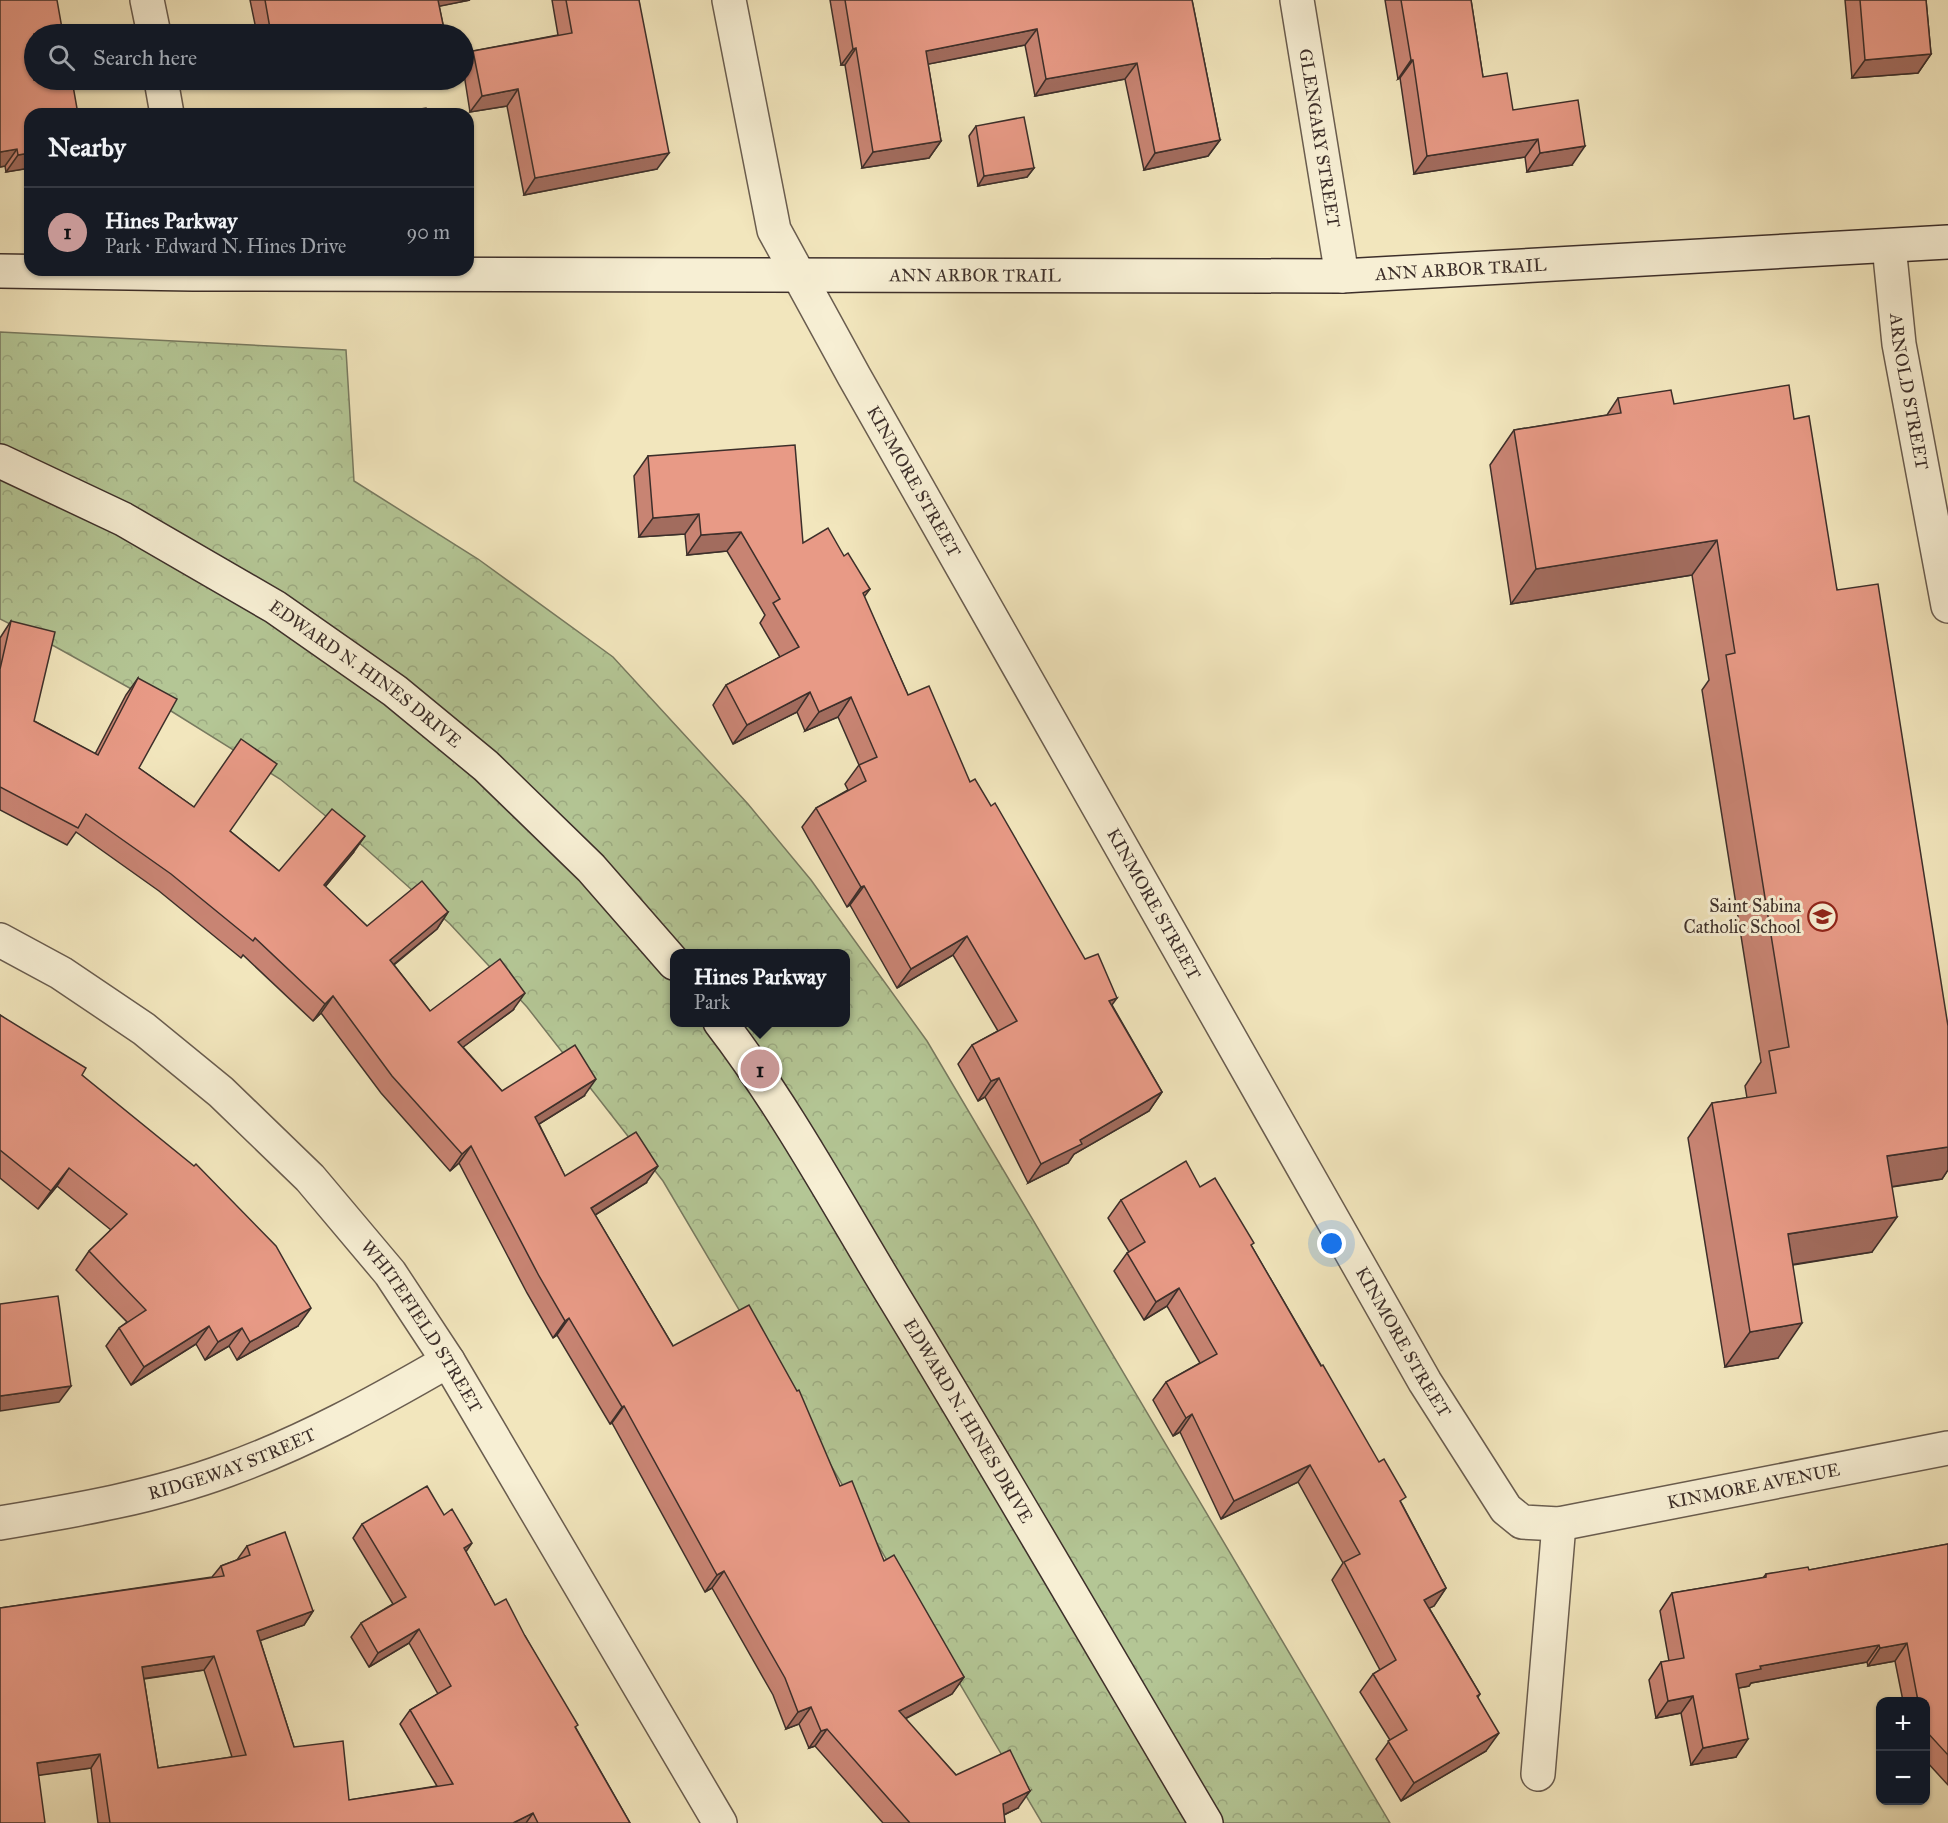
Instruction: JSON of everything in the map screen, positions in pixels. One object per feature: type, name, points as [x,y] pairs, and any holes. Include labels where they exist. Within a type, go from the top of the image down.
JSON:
[{"type":"street","points":[[147,0],[152,24]]},
{"type":"street","name":"KINMORE STREET","points":[[729,0],[774,230],[1425,1382],[1506,1509],[1522,1522],[1559,1524]]},
{"type":"street","name":"GLENGARY STREET","points":[[1297,0],[1342,276]]},
{"type":"street","points":[[163,90],[166,108]]},
{"type":"street","name":"ANN ARBOR TRAIL","points":[[474,273],[1342,276],[1948,242]]},
{"type":"street","name":"ARNOLD STREET","points":[[1889,246],[1899,344],[1948,606]]},
{"type":"street","name":"ANN ARBOR TRAIL","points":[[0,271],[24,271]]},
{"type":"street","name":"EDWARD N. HINES DRIVE","points":[[0,461],[123,519],[265,601],[395,691],[486,766],[591,868],[670,957]]},
{"type":"street","name":"WHITEFIELD STREET","points":[[0,940],[61,973],[144,1029],[221,1092],[310,1178],[390,1273],[448,1361],[720,1823]]},
{"type":"street","name":"EDWARD N. HINES DRIVE","points":[[723,1027],[741,1049],[805,1150],[931,1357],[1206,1823]]},
{"type":"street","name":"RIDGEWAY STREET","points":[[0,1523],[104,1505],[226,1471],[290,1445],[373,1405],[448,1361]]},
{"type":"street","name":"KINMORE AVENUE","points":[[1559,1524],[1948,1448]]},
{"type":"street","points":[[1538,1774],[1559,1524]]},
{"type":"green space","points":[[0,332],[346,350],[354,481],[478,559],[613,657],[748,804],[811,880],[927,1041],[1390,1823],[1042,1823],[663,1181],[527,1007],[450,924],[364,847],[280,779],[171,711],[54,646],[0,619]]},
{"type":"building","points":[[0,0],[57,0],[61,24],[24,24],[24,90],[74,90],[77,108],[24,108],[24,154],[18,155],[17,149],[0,152]]},
{"type":"building","points":[[265,0],[438,0],[443,24],[269,24]]},
{"type":"building","points":[[566,0],[639,0],[669,153],[535,178],[518,89],[482,96],[474,51],[572,33]]},
{"type":"building","points":[[845,0],[1192,0],[1220,140],[1155,153],[1137,63],[1046,79],[1037,29],[926,51],[941,141],[873,152],[856,48],[853,49]]},
{"type":"building","points":[[1401,0],[1471,0],[1483,77],[1507,73],[1513,110],[1578,100],[1585,146],[1540,153],[1538,139],[1427,156],[1413,60],[1411,60]]},
{"type":"building","points":[[1860,0],[1926,0],[1931,54],[1865,60]]},
{"type":"building","points":[[1024,117],[1034,168],[984,176],[976,126]]},
{"type":"building","points":[[1789,385],[1794,419],[1809,416],[1837,590],[1878,584],[1948,1026],[1948,1147],[1887,1156],[1897,1217],[1788,1234],[1802,1323],[1750,1332],[1712,1103],[1776,1093],[1769,1051],[1789,1047],[1726,655],[1735,653],[1717,540],[1536,569],[1514,430],[1621,413],[1618,398],[1671,390],[1674,404]]},
{"type":"building","points":[[795,445],[803,543],[828,528],[844,556],[848,553],[870,589],[863,593],[908,695],[929,686],[970,782],[975,779],[991,806],[995,803],[1085,959],[1098,954],[1117,998],[1109,1001],[1162,1092],[1080,1140],[1082,1144],[1041,1164],[999,1078],[991,1081],[972,1045],[1017,1021],[967,936],[911,969],[816,808],[866,781],[859,765],[877,757],[851,697],[819,712],[810,692],[747,725],[726,685],[799,647],[773,603],[780,599],[741,532],[701,535],[699,514],[653,518],[648,456]]},
{"type":"building","points":[[11,621],[55,632],[34,721],[98,755],[138,678],[177,699],[139,768],[194,807],[241,739],[277,764],[230,831],[279,871],[332,809],[365,836],[324,885],[367,926],[422,881],[448,912],[390,960],[430,1011],[500,959],[525,993],[458,1042],[502,1091],[575,1045],[596,1079],[535,1117],[565,1176],[636,1132],[658,1166],[591,1208],[673,1346],[749,1305],[797,1391],[799,1390],[840,1486],[852,1481],[884,1561],[894,1555],[964,1677],[899,1711],[956,1775],[1010,1750],[1030,1791],[1003,1804],[1005,1823],[910,1823],[827,1729],[821,1731],[811,1707],[798,1712],[785,1678],[724,1571],[717,1575],[624,1406],[622,1407],[569,1318],[565,1321],[471,1146],[462,1154],[392,1076],[333,996],[325,1004],[255,938],[253,941],[171,874],[86,814],[78,828],[0,787],[0,669]]},
{"type":"building","points":[[0,1015],[86,1068],[82,1075],[194,1166],[196,1164],[276,1246],[311,1308],[250,1342],[242,1328],[218,1342],[209,1326],[144,1367],[119,1328],[146,1310],[89,1251],[127,1214],[69,1168],[51,1191],[0,1150]]},
{"type":"building","points":[[1186,1161],[1200,1187],[1215,1178],[1254,1243],[1251,1245],[1321,1366],[1323,1365],[1379,1462],[1384,1459],[1406,1497],[1400,1501],[1446,1588],[1424,1600],[1480,1694],[1477,1696],[1499,1733],[1414,1783],[1388,1741],[1407,1730],[1373,1674],[1396,1660],[1344,1562],[1360,1554],[1310,1465],[1234,1501],[1192,1414],[1186,1418],[1166,1382],[1217,1354],[1179,1288],[1156,1302],[1127,1253],[1145,1242],[1121,1200]]},
{"type":"building","points":[[58,1296],[71,1386],[0,1396],[0,1304]]},
{"type":"building","points":[[427,1486],[444,1515],[452,1509],[472,1543],[464,1548],[495,1605],[506,1599],[525,1636],[578,1725],[575,1727],[630,1823],[538,1823],[533,1813],[513,1823],[110,1823],[100,1754],[37,1763],[45,1823],[0,1823],[0,1608],[224,1576],[221,1566],[250,1555],[247,1546],[285,1532],[313,1611],[257,1631],[294,1747],[343,1741],[349,1800],[453,1784],[410,1710],[451,1686],[419,1629],[378,1653],[361,1623],[406,1597],[362,1524]],"holes":[[[214,1656],[246,1755],[158,1768],[142,1667]]]},
{"type":"building","points":[[1948,1544],[1948,1755],[1930,1735],[1930,1697],[1917,1697],[1907,1643],[1880,1648],[1879,1645],[1760,1666],[1761,1669],[1736,1674],[1748,1739],[1703,1748],[1693,1696],[1668,1701],[1661,1662],[1684,1658],[1672,1593],[1766,1577],[1766,1574],[1808,1567],[1809,1570]]},
{"type":"place","name":"Saint Sabina Catholic School","points":[[1822,916]]},
{"type":"place","name":"Hines Parkway","points":[[760,1069]]}]
